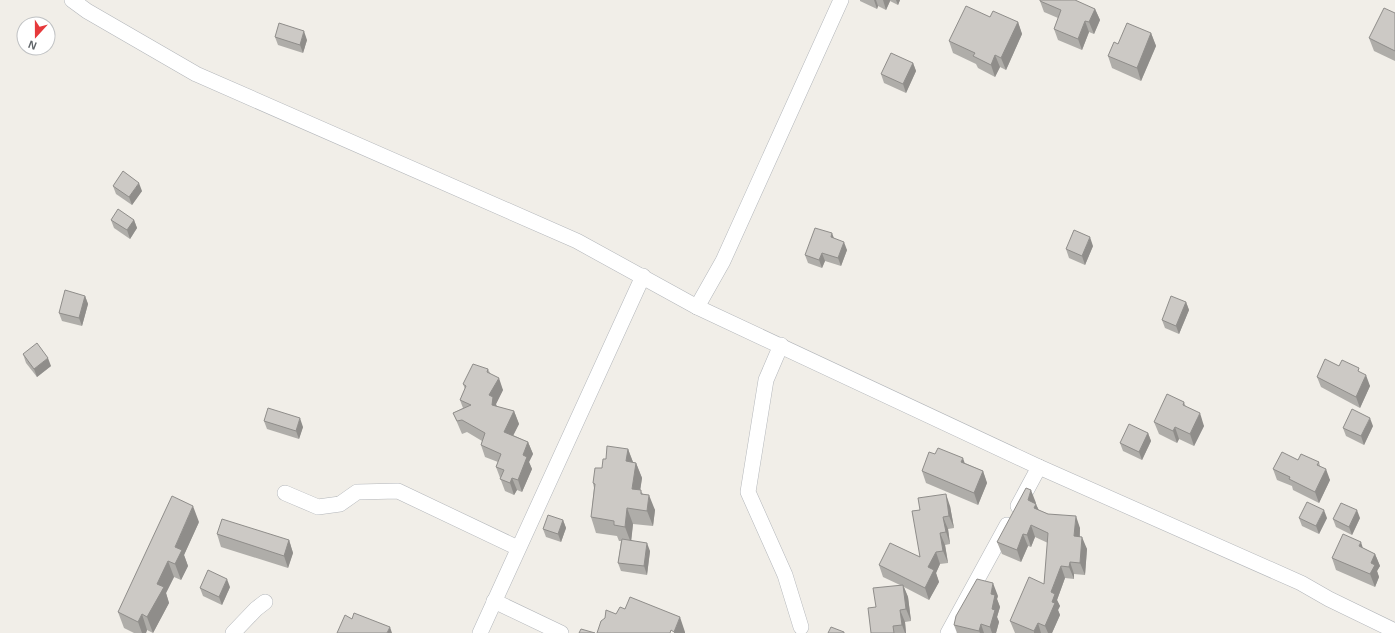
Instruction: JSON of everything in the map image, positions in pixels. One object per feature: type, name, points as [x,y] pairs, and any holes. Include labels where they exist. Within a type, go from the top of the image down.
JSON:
[{"type":"street","points":[[72,0],[86,11],[196,74],[576,241],[697,307],[1039,467],[1301,583],[1329,599],[1395,631]]},
{"type":"street","points":[[697,307],[723,261],[841,0]]},
{"type":"street","points":[[480,633],[642,276]]},
{"type":"street","points":[[781,345],[766,380],[748,492],[785,575],[802,627]]},
{"type":"street","points":[[948,633],[1039,467]]},
{"type":"street","points":[[285,493],[318,507],[340,504],[357,492],[398,491],[518,548]]},
{"type":"street","points":[[494,601],[561,633]]},
{"type":"street","points":[[233,633],[256,609],[265,602]]},
{"type":"building","points":[[1040,0],[1075,0],[1095,9],[1089,22],[1085,21],[1078,39],[1054,29],[1061,10]]},
{"type":"building","points":[[966,6],[990,17],[993,11],[1018,22],[1001,58],[995,55],[991,65],[973,56],[975,53],[949,41]]},
{"type":"building","points":[[1384,8],[1395,13],[1395,51],[1369,38]]},
{"type":"building","points":[[279,23],[304,31],[300,45],[275,37]]},
{"type":"building","points":[[1127,23],[1151,33],[1137,68],[1108,56],[1114,42],[1118,44]]},
{"type":"building","points":[[891,53],[913,63],[903,84],[881,74]]},
{"type":"building","points":[[123,171],[139,183],[129,197],[113,186]]},
{"type":"building","points":[[118,209],[134,220],[127,230],[111,220]]},
{"type":"building","points":[[815,228],[832,233],[831,237],[844,242],[838,258],[822,253],[819,260],[805,255]]},
{"type":"building","points":[[1074,230],[1090,237],[1082,256],[1066,249]]},
{"type":"building","points":[[65,290],[85,296],[79,318],[59,313]]},
{"type":"building","points":[[1171,296],[1186,302],[1176,326],[1162,320]]},
{"type":"building","points":[[37,343],[48,358],[34,369],[23,354]]},
{"type":"building","points":[[1325,359],[1339,366],[1342,360],[1359,368],[1358,371],[1366,375],[1356,397],[1317,377]]},
{"type":"building","points":[[473,364],[488,369],[487,372],[499,378],[489,395],[493,397],[492,405],[514,411],[504,432],[528,442],[523,455],[527,457],[518,480],[512,478],[510,483],[500,479],[504,470],[496,467],[501,454],[481,445],[485,433],[462,420],[457,421],[453,413],[471,405],[460,400],[466,386],[463,384]]},
{"type":"building","points":[[1167,394],[1184,402],[1183,405],[1200,413],[1190,434],[1175,427],[1173,431],[1154,422]]},
{"type":"building","points":[[268,408],[300,418],[296,431],[264,421]]},
{"type":"building","points":[[1352,409],[1370,418],[1361,436],[1343,428]]},
{"type":"building","points":[[1129,424],[1148,433],[1139,452],[1120,443]]},
{"type":"building","points":[[607,446],[628,449],[626,461],[636,463],[632,489],[641,490],[641,494],[649,495],[647,511],[627,508],[625,527],[614,525],[614,521],[591,517],[595,484],[593,483],[595,468],[602,468],[603,459],[606,459]]},
{"type":"building","points":[[938,448],[963,458],[961,462],[983,471],[974,493],[922,471],[929,452],[935,454]]},
{"type":"building","points":[[1282,452],[1298,460],[1301,454],[1319,462],[1317,465],[1326,469],[1315,492],[1273,469]]},
{"type":"building","points":[[1026,488],[1031,490],[1028,500],[1036,504],[1034,508],[1048,514],[1076,516],[1074,536],[1082,537],[1080,563],[1070,562],[1069,567],[1061,566],[1051,592],[1055,594],[1052,602],[1055,603],[1045,626],[1038,623],[1034,631],[1010,621],[1029,577],[1044,584],[1048,533],[1031,525],[1027,535],[1023,534],[1017,550],[997,542]]},
{"type":"building","points":[[946,494],[949,516],[943,517],[946,532],[940,533],[943,551],[936,552],[928,567],[934,570],[925,588],[879,565],[890,543],[920,557],[912,511],[920,510],[918,498]]},
{"type":"building","points":[[172,496],[193,506],[175,547],[182,550],[175,564],[168,561],[157,584],[164,587],[147,617],[142,614],[138,622],[118,612]]},
{"type":"building","points":[[1307,502],[1324,510],[1316,526],[1299,518]]},
{"type":"building","points":[[1341,503],[1357,510],[1349,527],[1333,519]]},
{"type":"building","points":[[548,515],[563,520],[558,534],[543,529]]},
{"type":"building","points":[[222,519],[289,540],[284,556],[217,534]]},
{"type":"building","points":[[1343,534],[1361,542],[1359,546],[1375,554],[1371,563],[1375,565],[1370,574],[1332,558]]},
{"type":"building","points":[[622,539],[647,543],[644,566],[618,563]]},
{"type":"building","points":[[208,570],[227,579],[219,597],[200,588]]},
{"type":"building","points":[[977,579],[993,583],[991,594],[995,595],[992,609],[995,610],[990,627],[981,624],[979,631],[954,625],[956,616]]},
{"type":"building","points":[[903,585],[906,609],[900,610],[902,625],[893,626],[894,633],[871,633],[868,608],[876,607],[873,588]]},
{"type":"building","points":[[630,597],[680,617],[674,632],[671,630],[670,633],[597,633],[601,621],[605,618],[606,610],[616,614],[620,607],[625,609]]},
{"type":"building","points":[[354,613],[390,627],[387,633],[337,633],[345,615],[352,619]]},
{"type":"building","points":[[831,627],[844,632],[844,633],[828,633]]},
{"type":"building","points":[[581,629],[595,633],[579,633]]}]
